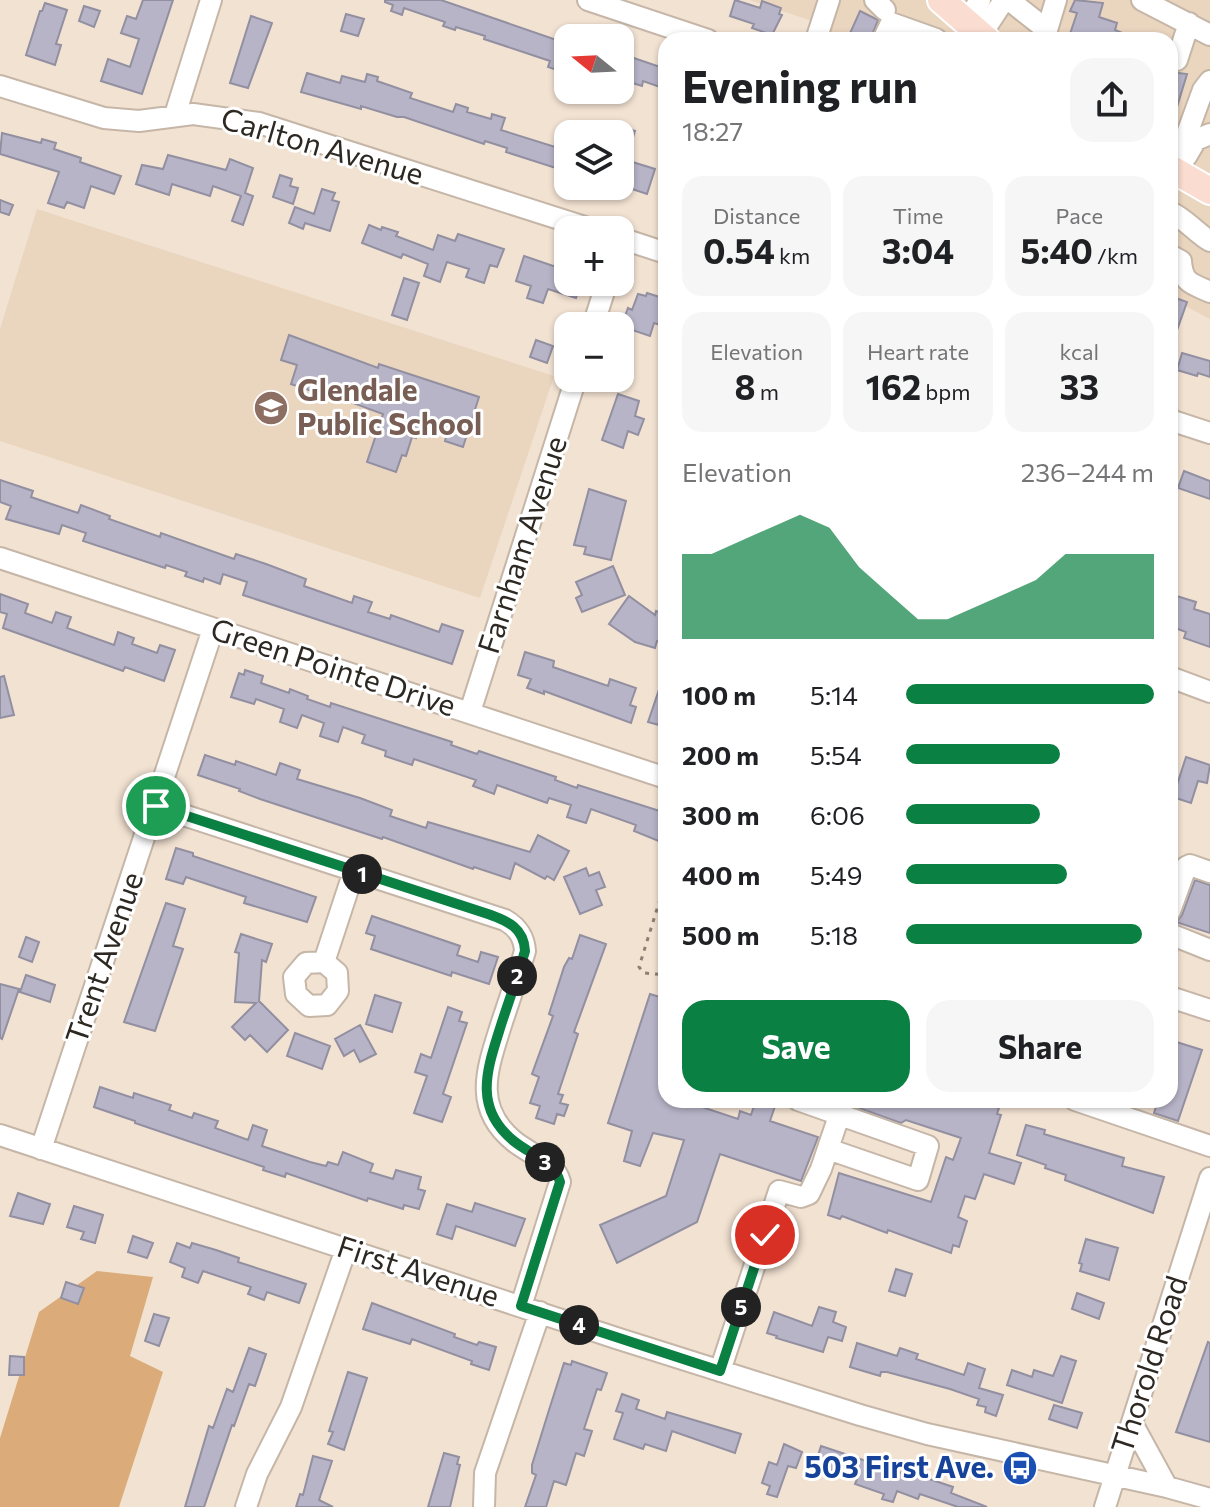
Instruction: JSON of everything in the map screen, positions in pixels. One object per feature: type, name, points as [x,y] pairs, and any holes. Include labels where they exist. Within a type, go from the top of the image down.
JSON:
[{"type":"main road","points":[[1178,172],[1210,191]]},
{"type":"street","points":[[175,115],[211,0]]},
{"type":"street","points":[[588,0],[684,32]]},
{"type":"street","points":[[819,32],[829,0]]},
{"type":"street","points":[[945,32],[967,17],[1006,0],[1043,32]]},
{"type":"street","points":[[1142,0],[1210,35]]},
{"type":"street","points":[[1046,32],[1050,3]]},
{"type":"street","points":[[887,32],[891,23],[916,32]]},
{"type":"street","points":[[1178,57],[1189,23]]},
{"type":"street","name":"Carlton Avenue","points":[[0,86],[73,111],[104,118],[139,121],[175,115],[232,118],[285,130],[554,217]]},
{"type":"street","points":[[1178,162],[1203,135],[1208,88]]},
{"type":"street","points":[[1178,216],[1210,241]]},
{"type":"street","points":[[634,243],[658,251]]},
{"type":"street","points":[[1178,259],[1186,280],[1210,292]]},
{"type":"street","name":"Farnham Avenue","points":[[470,712],[572,392]]},
{"type":"street","points":[[1178,423],[1210,433]]},
{"type":"street","name":"Green Pointe Drive","points":[[0,558],[658,775]]},
{"type":"street","name":"Trent Avenue","points":[[41,1149],[213,629]]},
{"type":"street","points":[[1178,680],[1210,692]]},
{"type":"street","points":[[156,806],[505,920],[517,928],[524,938],[525,951],[488,1068],[488,1104],[507,1135],[550,1165],[560,1182],[530,1309],[485,1473],[484,1507]]},
{"type":"street","points":[[1178,872],[1190,865],[1210,872]]},
{"type":"street","points":[[1178,889],[1186,867]]},
{"type":"street","points":[[324,962],[354,871]]},
{"type":"street","points":[[1178,933],[1210,939]]},
{"type":"street","points":[[1178,936],[1210,950]]},
{"type":"street","points":[[1178,1000],[1210,1010]]},
{"type":"street","points":[[818,1108],[928,1146],[918,1180],[828,1149]]},
{"type":"street","points":[[1098,1108],[1210,1146]]},
{"type":"street","points":[[720,1371],[779,1191],[801,1197],[809,1194],[839,1116]]},
{"type":"street","name":"First Avenue","points":[[0,1135],[720,1371],[927,1434],[1210,1499]]},
{"type":"street","name":"Thorold Road","points":[[1105,1507],[1210,1178]]},
{"type":"street","points":[[246,1507],[257,1474],[291,1407],[346,1249]]},
{"type":"street","points":[[1132,1423],[1167,1487]]},
{"type":"path","points":[[658,906],[639,967],[644,973],[658,974]]},
{"type":"shaded area","points":[[749,0],[1210,0],[1210,319],[1178,302],[1178,32],[812,32],[815,22]]},
{"type":"shaded area","name":"Glendale Public School","points":[[37,209],[554,376],[480,598],[0,441],[0,329]]},
{"type":"shaded area","points":[[97,1271],[153,1277],[130,1356],[163,1372],[119,1507],[0,1507],[0,1438],[39,1312]]},
{"type":"building","points":[[143,0],[173,0],[142,94],[101,81],[108,59],[130,67],[139,39],[121,33],[127,16],[136,19]]},
{"type":"building","points":[[441,0],[554,39],[554,69],[548,67],[550,61],[484,39],[485,36],[443,26],[445,22],[404,8],[402,15],[391,11],[393,5],[385,2]]},
{"type":"building","points":[[735,0],[760,8],[762,1],[781,8],[779,14],[782,15],[774,32],[752,28],[754,24],[730,16]]},
{"type":"building","points":[[1075,0],[1103,3],[1099,17],[1117,23],[1115,30],[1120,32],[1071,32],[1077,13],[1070,11]]},
{"type":"building","points":[[45,3],[67,10],[56,44],[61,45],[55,65],[26,55]]},
{"type":"building","points":[[84,6],[100,11],[94,27],[79,21]]},
{"type":"building","points":[[860,11],[878,20],[873,32],[851,32]]},
{"type":"building","points":[[346,14],[364,19],[358,36],[341,31]]},
{"type":"building","points":[[251,16],[272,23],[248,88],[230,83]]},
{"type":"building","points":[[634,58],[658,66],[658,86],[643,81],[642,86],[634,83]]},
{"type":"building","points":[[307,73],[340,83],[342,76],[365,82],[367,74],[378,77],[377,81],[412,93],[410,98],[453,112],[456,104],[468,108],[467,112],[491,119],[492,114],[505,118],[501,130],[554,147],[554,167],[506,152],[507,148],[485,141],[484,144],[404,117],[301,92]]},
{"type":"building","points":[[1178,73],[1187,74],[1178,104]]},
{"type":"building","points":[[2,133],[41,143],[42,139],[56,143],[54,149],[121,176],[114,194],[91,186],[84,208],[67,202],[64,208],[48,203],[59,172],[0,154]]},
{"type":"building","points":[[168,155],[226,170],[230,159],[253,168],[245,193],[253,196],[243,225],[232,221],[241,196],[213,186],[210,196],[172,184],[169,195],[136,184],[142,165],[163,169]]},
{"type":"building","points":[[634,162],[655,169],[647,194],[634,190]]},
{"type":"building","points":[[280,175],[292,179],[290,186],[298,188],[293,204],[273,197]]},
{"type":"building","points":[[322,189],[335,193],[332,200],[339,202],[330,231],[305,223],[303,229],[289,223],[295,207],[314,214]]},
{"type":"building","points":[[0,200],[13,205],[9,215],[0,212]]},
{"type":"building","points":[[369,225],[398,232],[396,236],[433,250],[438,235],[455,241],[458,234],[504,249],[497,267],[490,265],[484,283],[466,277],[469,269],[447,262],[440,282],[424,276],[428,264],[403,254],[401,258],[362,243]]},
{"type":"building","points":[[524,256],[554,266],[554,291],[548,289],[543,303],[527,298],[531,286],[516,281]]},
{"type":"building","points":[[404,278],[419,283],[407,320],[392,315]]},
{"type":"building","points":[[638,294],[658,296],[658,324],[654,323],[650,336],[634,331],[634,312],[627,312],[628,308],[632,310]]},
{"type":"building","points":[[1178,299],[1187,302],[1178,327]]},
{"type":"building","points":[[289,335],[378,368],[379,364],[479,397],[463,447],[445,441],[447,433],[420,424],[416,438],[412,437],[406,456],[402,455],[396,472],[367,462],[383,414],[313,388],[312,391],[291,384],[297,365],[281,360]]},
{"type":"building","points":[[536,340],[553,346],[547,363],[530,357]]},
{"type":"building","points":[[1182,353],[1210,361],[1210,377],[1178,370]]},
{"type":"building","points":[[618,394],[639,401],[635,416],[644,419],[638,435],[628,431],[623,448],[602,440]]},
{"type":"building","points":[[1184,471],[1210,481],[1210,499],[1178,488]]},
{"type":"building","points":[[0,480],[33,491],[31,497],[78,513],[81,505],[110,516],[109,519],[160,537],[161,533],[234,559],[236,554],[266,564],[306,579],[304,586],[352,603],[354,596],[372,602],[368,612],[390,619],[391,615],[439,632],[442,624],[463,631],[452,664],[243,595],[247,582],[223,574],[220,584],[204,578],[203,582],[185,576],[187,572],[166,565],[165,568],[83,541],[86,533],[62,525],[59,534],[6,519],[11,506],[0,502]]},
{"type":"building","points":[[589,489],[626,501],[611,560],[584,554],[586,547],[574,545]]},
{"type":"building","points":[[613,566],[625,595],[582,612],[576,598],[582,595],[576,582]]},
{"type":"building","points":[[0,594],[28,604],[25,613],[52,623],[56,612],[71,617],[67,628],[114,645],[118,632],[134,638],[132,644],[157,653],[160,645],[175,650],[164,681],[125,667],[123,671],[3,628],[7,614],[0,612]]},
{"type":"building","points":[[629,596],[655,615],[658,612],[658,641],[655,648],[635,642],[609,624]]},
{"type":"building","points":[[1178,596],[1196,602],[1194,609],[1210,614],[1210,647],[1184,638],[1186,632],[1178,629]]},
{"type":"building","points":[[525,652],[554,661],[553,667],[608,686],[610,679],[636,688],[630,705],[636,707],[631,723],[544,691],[544,694],[527,688],[531,679],[518,675]]},
{"type":"building","points":[[245,670],[263,676],[261,683],[289,693],[290,689],[330,707],[331,703],[452,742],[451,745],[477,754],[479,751],[556,777],[555,780],[577,788],[578,785],[658,810],[658,841],[634,831],[636,825],[591,809],[586,823],[567,817],[571,805],[549,798],[547,803],[497,785],[494,794],[473,786],[476,780],[414,759],[412,765],[385,756],[386,751],[362,743],[365,735],[343,727],[338,742],[320,736],[324,723],[302,715],[297,728],[280,722],[284,709],[256,699],[254,704],[231,697],[239,673],[244,675]]},
{"type":"building","points":[[4,676],[14,715],[0,718],[0,677]]},
{"type":"building","points":[[658,693],[658,725],[648,722]]},
{"type":"building","points":[[205,755],[235,765],[236,761],[276,775],[280,763],[300,770],[297,779],[392,810],[390,816],[426,828],[428,822],[530,852],[538,835],[569,851],[554,880],[547,876],[545,879],[515,863],[510,879],[260,799],[198,775]]},
{"type":"building","points":[[1186,757],[1210,765],[1207,783],[1198,781],[1191,803],[1178,799],[1178,782]]},
{"type":"building","points":[[176,848],[316,897],[307,922],[244,903],[246,897],[186,877],[183,884],[166,879]]},
{"type":"building","points":[[586,868],[589,876],[599,872],[605,887],[596,890],[602,905],[580,914],[564,877]]},
{"type":"building","points":[[1195,880],[1210,885],[1210,933],[1178,923]]},
{"type":"building","points":[[166,903],[185,909],[173,946],[183,949],[155,1031],[124,1022]]},
{"type":"building","points":[[372,916],[460,946],[457,955],[478,962],[481,952],[498,957],[489,984],[452,972],[451,976],[371,949],[375,936],[366,933]]},
{"type":"building","points":[[241,934],[272,944],[266,962],[262,960],[259,1001],[288,1030],[267,1052],[250,1035],[245,1040],[232,1027],[256,1003],[235,1002],[239,953],[235,952]]},
{"type":"building","points":[[580,935],[606,944],[574,1032],[578,1034],[558,1094],[563,1095],[560,1103],[568,1105],[564,1116],[557,1114],[554,1124],[536,1118],[540,1106],[530,1103],[539,1077],[532,1074],[553,1016],[549,1014],[564,967],[569,958],[572,959]]},
{"type":"building","points":[[26,937],[39,942],[32,962],[19,957]]},
{"type":"building","points":[[26,975],[55,985],[50,1002],[20,992]]},
{"type":"building","points":[[0,984],[19,989],[2,1039],[0,1038]]},
{"type":"building","points":[[650,994],[658,996],[658,1108],[705,1108],[738,1119],[740,1111],[751,1115],[753,1108],[774,1108],[770,1121],[818,1137],[801,1181],[720,1154],[697,1222],[617,1263],[600,1225],[666,1196],[684,1140],[653,1133],[640,1166],[624,1161],[632,1131],[608,1123]]},
{"type":"building","points":[[375,995],[401,1003],[392,1032],[366,1024]]},
{"type":"building","points":[[448,1007],[462,1012],[459,1021],[467,1023],[443,1094],[451,1097],[442,1122],[414,1113],[427,1076],[415,1072],[421,1054],[431,1058]]},
{"type":"building","points":[[360,1025],[376,1054],[360,1062],[354,1050],[344,1056],[335,1039]]},
{"type":"building","points":[[295,1033],[330,1046],[322,1069],[287,1056]]},
{"type":"building","points":[[1178,1042],[1202,1050],[1178,1121],[1154,1113],[1156,1108],[1178,1108]]},
{"type":"building","points":[[100,1087],[133,1098],[134,1093],[171,1105],[169,1110],[192,1118],[194,1113],[218,1121],[215,1128],[248,1140],[253,1125],[267,1130],[262,1146],[310,1162],[338,1165],[343,1152],[373,1164],[370,1172],[393,1179],[396,1170],[421,1177],[418,1189],[425,1191],[419,1209],[404,1205],[403,1209],[368,1198],[367,1201],[286,1173],[285,1177],[135,1123],[94,1107]]},
{"type":"building","points":[[859,1108],[999,1108],[997,1114],[1001,1115],[989,1153],[1021,1163],[1014,1184],[984,1174],[975,1199],[965,1196],[958,1217],[967,1221],[959,1247],[953,1245],[951,1253],[888,1230],[887,1233],[842,1216],[840,1219],[828,1215],[839,1173],[931,1202],[946,1157],[953,1160],[961,1138],[906,1120],[901,1123]]},
{"type":"building","points":[[1026,1125],[1045,1130],[1044,1134],[1124,1158],[1122,1166],[1164,1177],[1153,1213],[1065,1180],[1066,1175],[1017,1155]]},
{"type":"building","points":[[18,1193],[50,1204],[43,1224],[10,1216]]},
{"type":"building","points":[[475,1203],[525,1219],[515,1246],[456,1226],[452,1239],[437,1234],[447,1204],[472,1212]]},
{"type":"building","points":[[74,1206],[103,1215],[95,1243],[81,1239],[84,1232],[67,1227]]},
{"type":"building","points":[[133,1236],[153,1243],[147,1258],[128,1252]]},
{"type":"building","points":[[1086,1239],[1118,1248],[1109,1280],[1080,1271],[1082,1264],[1079,1263]]},
{"type":"building","points":[[177,1243],[190,1248],[192,1243],[216,1250],[239,1258],[238,1262],[306,1284],[299,1303],[267,1292],[264,1300],[248,1294],[251,1287],[203,1271],[198,1283],[182,1277],[185,1268],[170,1262]]},
{"type":"building","points":[[896,1269],[912,1274],[905,1296],[889,1291]]},
{"type":"building","points":[[66,1282],[84,1288],[78,1304],[61,1298]]},
{"type":"building","points":[[1077,1293],[1104,1303],[1099,1319],[1072,1309]]},
{"type":"building","points":[[372,1303],[455,1334],[454,1337],[477,1345],[479,1342],[496,1347],[489,1370],[412,1339],[410,1344],[363,1329]]},
{"type":"building","points":[[819,1307],[836,1312],[833,1322],[846,1327],[842,1341],[828,1337],[823,1352],[767,1333],[774,1312],[812,1326]]},
{"type":"building","points":[[154,1314],[169,1318],[159,1346],[145,1341]]},
{"type":"building","points":[[857,1343],[897,1356],[900,1348],[918,1354],[916,1359],[964,1375],[968,1363],[985,1369],[979,1388],[1003,1395],[996,1416],[985,1412],[986,1407],[977,1405],[979,1399],[950,1389],[887,1372],[881,1372],[880,1376],[850,1367]]},
{"type":"building","points":[[1210,1343],[1210,1442],[1176,1432]]},
{"type":"building","points":[[249,1348],[266,1354],[255,1386],[249,1384],[204,1507],[185,1507],[209,1426],[213,1428],[227,1389],[233,1392]]},
{"type":"building","points":[[10,1356],[24,1357],[24,1375],[9,1375]]},
{"type":"building","points":[[1061,1356],[1076,1361],[1062,1403],[1007,1385],[1012,1370],[1032,1377],[1034,1370],[1053,1376]]},
{"type":"building","points":[[572,1361],[607,1373],[601,1390],[597,1389],[584,1429],[592,1431],[584,1456],[576,1453],[566,1485],[554,1481],[546,1507],[525,1507],[536,1475],[532,1473],[532,1465],[564,1363],[571,1365]]},
{"type":"building","points":[[348,1372],[367,1378],[344,1450],[328,1444],[333,1432],[329,1431]]},
{"type":"building","points":[[622,1394],[639,1400],[636,1409],[665,1419],[667,1412],[741,1434],[735,1453],[672,1431],[666,1451],[645,1444],[643,1449],[614,1439],[623,1413],[616,1411]]},
{"type":"building","points":[[1054,1405],[1082,1413],[1077,1428],[1049,1419]]},
{"type":"building","points":[[784,1444],[802,1452],[796,1468],[788,1466],[777,1497],[767,1494],[770,1486],[762,1483],[769,1462],[777,1465]]},
{"type":"building","points":[[821,1446],[953,1487],[951,1493],[987,1507],[958,1507],[920,1494],[918,1499],[897,1491],[893,1502],[882,1499],[884,1494],[855,1484],[857,1479],[815,1465]]},
{"type":"building","points":[[444,1453],[459,1457],[457,1464],[460,1465],[450,1507],[428,1507]]},
{"type":"building","points":[[313,1456],[332,1461],[319,1500],[333,1507],[296,1507],[300,1494],[303,1495]]},
{"type":"place","name":"Glendale Public School","points":[[271,408]]},
{"type":"place","name":"503 First Ave.","points":[[1020,1468]]},
{"type":"route","points":[[156,806],[488,914],[517,928],[524,938],[525,951],[488,1068],[488,1104],[507,1135],[550,1165],[560,1182],[521,1306],[720,1371],[765,1235]]}]
